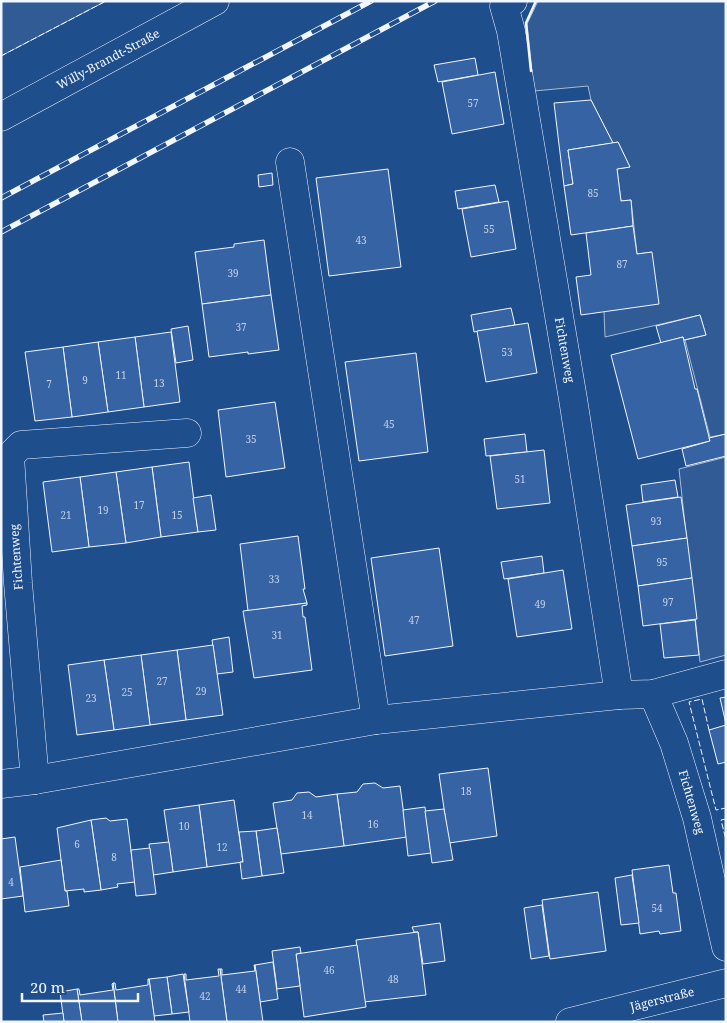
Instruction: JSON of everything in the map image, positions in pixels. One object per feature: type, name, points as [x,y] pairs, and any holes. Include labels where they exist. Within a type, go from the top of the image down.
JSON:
[{"type":"street","name":"Willy-Brandt-Straße","points":[[1,117],[215,1]]},
{"type":"street","name":"Fichtenweg","points":[[508,4],[572,389],[619,695]]},
{"type":"street","points":[[290,162],[376,720]]},
{"type":"street","name":"Fichtenweg","points":[[35,780],[18,583],[10,456],[21,445],[187,433]]},
{"type":"street","points":[[1,784],[35,780],[376,720],[619,695],[653,694],[726,674]]},
{"type":"street","name":"Fichtenweg","points":[[653,694],[674,743],[697,818],[726,947]]},
{"type":"street","name":"Jägerstraße","points":[[570,1022],[726,983]]},
{"type":"shaded area","points":[[1,1],[106,1],[1,56]]},
{"type":"shaded area","points":[[538,1],[726,1],[726,434],[710,437],[685,340],[706,335],[700,315],[605,337],[604,312],[652,252],[637,254],[631,200],[621,201],[617,169],[630,167],[618,142],[613,143],[591,100],[588,86],[534,91],[527,24]]},
{"type":"shaded area","points":[[726,457],[726,655],[700,662],[679,469]]},
{"type":"building","points":[[475,58],[478,75],[438,82],[434,65]]},
{"type":"building","points":[[495,72],[504,124],[452,134],[442,82]]},
{"type":"building","points":[[591,100],[613,143],[568,150],[573,184],[564,186],[554,103]]},
{"type":"building","points":[[618,142],[630,167],[617,169],[621,201],[631,200],[633,226],[571,235],[564,186],[573,184],[568,150]]},
{"type":"building","points":[[388,169],[401,267],[329,276],[316,178]]},
{"type":"building","points":[[272,173],[273,185],[259,187],[258,175]]},
{"type":"building","points":[[495,185],[499,202],[458,209],[455,191]]},
{"type":"building","points":[[508,201],[516,249],[471,257],[462,209]]},
{"type":"building","points":[[633,226],[637,254],[652,252],[659,304],[581,315],[576,277],[591,275],[586,233]]},
{"type":"building","points":[[264,240],[271,295],[202,304],[195,252],[234,247],[234,244]]},
{"type":"building","points":[[271,295],[279,350],[209,357],[202,304]]},
{"type":"building","points":[[511,308],[515,325],[474,332],[471,315]]},
{"type":"building","points":[[700,315],[706,335],[684,340],[683,337],[661,343],[656,326]]},
{"type":"building","points":[[528,323],[537,373],[486,382],[477,331]]},
{"type":"building","points":[[188,326],[193,360],[176,363],[171,329]]},
{"type":"building","points":[[171,332],[180,402],[144,407],[135,337]]},
{"type":"building","points":[[135,337],[144,407],[108,412],[98,342]]},
{"type":"building","points":[[683,337],[710,441],[638,459],[611,355]]},
{"type":"building","points":[[98,342],[108,412],[72,417],[63,347]]},
{"type":"building","points":[[63,347],[72,417],[35,421],[25,352]]},
{"type":"building","points":[[416,353],[428,452],[359,461],[345,362]]},
{"type":"building","points":[[275,402],[285,468],[226,477],[218,410]]},
{"type":"building","points":[[525,434],[527,452],[486,456],[484,439]]},
{"type":"building","points":[[726,434],[726,456],[686,466],[682,449],[710,441],[709,438]]},
{"type":"building","points":[[544,450],[550,503],[497,509],[490,456]]},
{"type":"building","points":[[189,462],[198,532],[161,537],[152,467]]},
{"type":"building","points":[[152,467],[161,537],[126,543],[116,472]]},
{"type":"building","points":[[116,472],[126,543],[89,547],[80,477]]},
{"type":"building","points":[[80,477],[89,547],[52,552],[43,482]]},
{"type":"building","points":[[675,480],[678,497],[643,502],[641,485]]},
{"type":"building","points":[[211,495],[216,530],[198,532],[193,498]]},
{"type":"building","points":[[681,497],[687,538],[632,546],[626,505]]},
{"type":"building","points":[[298,536],[305,589],[303,589],[307,603],[248,611],[240,544]]},
{"type":"building","points":[[687,538],[692,578],[638,586],[632,546]]},
{"type":"building","points":[[439,548],[453,646],[385,656],[371,558]]},
{"type":"building","points":[[542,556],[544,573],[504,579],[501,562]]},
{"type":"building","points":[[563,570],[572,629],[517,637],[508,579]]},
{"type":"building","points":[[692,578],[697,619],[643,626],[638,586]]},
{"type":"building","points":[[307,603],[307,605],[302,606],[312,670],[254,678],[243,611]]},
{"type":"building","points":[[695,620],[699,655],[664,658],[660,624]]},
{"type":"building","points":[[229,637],[233,672],[217,674],[212,640]]},
{"type":"building","points":[[213,645],[223,715],[186,720],[177,650]]},
{"type":"building","points":[[177,650],[186,720],[150,725],[141,655]]},
{"type":"building","points":[[141,655],[150,725],[114,730],[104,660]]},
{"type":"building","points":[[104,660],[114,730],[77,735],[68,665]]},
{"type":"building","points":[[726,697],[726,724],[720,698]]},
{"type":"building","points":[[726,725],[726,762],[718,764],[709,730]]},
{"type":"building","points":[[488,768],[497,836],[449,843],[439,774]]},
{"type":"building","points":[[375,783],[383,788],[400,786],[407,837],[344,846],[337,794],[357,792],[363,784]]},
{"type":"building","points":[[309,792],[316,797],[337,794],[344,846],[281,854],[273,803],[292,800],[297,793]]},
{"type":"building","points":[[234,800],[243,862],[207,867],[199,805]]},
{"type":"building","points":[[199,805],[207,867],[173,872],[164,810]]},
{"type":"building","points":[[425,807],[431,853],[408,856],[403,810]]},
{"type":"building","points":[[444,809],[453,860],[432,863],[425,811]]},
{"type":"building","points":[[106,818],[110,821],[127,819],[135,882],[117,884],[118,887],[101,890],[91,820]]},
{"type":"building","points":[[91,820],[101,890],[84,892],[84,889],[65,891],[57,828]]},
{"type":"building","points":[[277,828],[284,873],[262,876],[256,831]]},
{"type":"building","points":[[256,831],[262,876],[242,879],[240,862],[243,862],[239,832]]},
{"type":"building","points":[[15,837],[23,896],[1,899],[1,839]]},
{"type":"building","points":[[169,842],[173,872],[153,875],[149,844]]},
{"type":"building","points":[[150,848],[156,894],[136,896],[131,850]]},
{"type":"building","points":[[61,860],[69,906],[25,912],[20,867]]},
{"type":"building","points":[[669,865],[673,893],[676,893],[681,931],[660,934],[659,931],[640,934],[632,870]]},
{"type":"building","points":[[632,875],[639,923],[621,925],[615,878]]},
{"type":"building","points":[[598,892],[606,951],[550,959],[542,900]]},
{"type":"building","points":[[542,905],[549,956],[531,959],[524,908]]},
{"type":"building","points":[[440,923],[445,961],[423,964],[418,932],[414,932],[412,927]]},
{"type":"building","points":[[418,932],[426,995],[364,1002],[356,940]]},
{"type":"building","points":[[357,945],[366,1007],[304,1017],[296,954]]},
{"type":"building","points":[[300,947],[301,953],[296,954],[300,986],[277,989],[272,951]]},
{"type":"building","points":[[273,962],[278,999],[260,1002],[255,965]]},
{"type":"building","points":[[255,965],[263,1022],[227,1022],[220,969],[222,969],[222,975],[255,971]]},
{"type":"building","points":[[218,969],[220,969],[227,1022],[190,1022],[184,974],[186,974],[186,980],[219,976]]},
{"type":"building","points":[[183,974],[189,1012],[172,1014],[167,977]]},
{"type":"building","points":[[167,977],[172,1014],[154,1016],[149,979]]},
{"type":"building","points":[[148,979],[155,1022],[118,1022],[113,983],[115,983],[116,990],[148,985]]},
{"type":"building","points":[[113,983],[118,1022],[82,1022],[77,989],[79,989],[80,995],[113,990]]},
{"type":"building","points":[[77,989],[82,1022],[64,1022],[60,992]]},
{"type":"building","points":[[63,1013],[64,1022],[44,1022],[43,1015]]},
{"type":"railway","points":[[1,198],[371,1]]},
{"type":"railway","points":[[1,232],[435,1]]},
{"type":"fence","points":[[1,56],[106,1]]},
{"type":"fence","points":[[709,730],[702,699],[689,702],[716,810],[726,808]]},
{"type":"fence","points":[[726,819],[721,820],[726,840]]},
{"type":"wall","points":[[531,71],[526,23],[536,1]]}]
